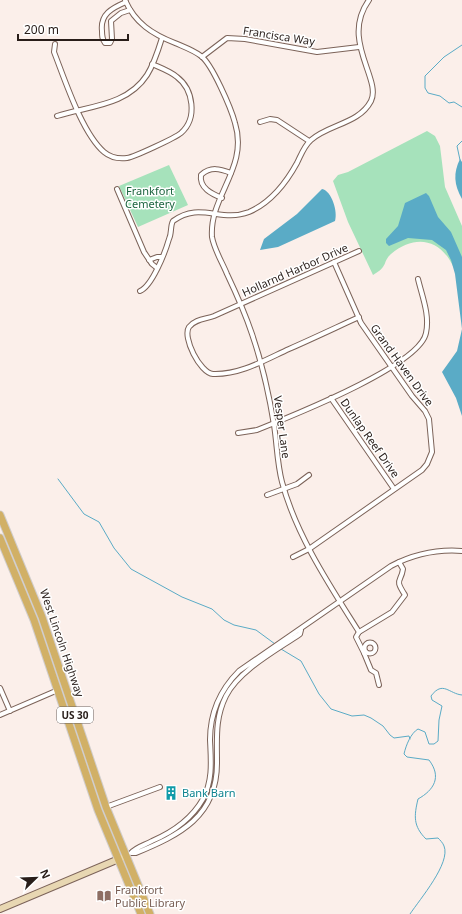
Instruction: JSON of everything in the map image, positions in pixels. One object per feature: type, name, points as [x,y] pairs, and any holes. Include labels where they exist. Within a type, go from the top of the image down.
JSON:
[{"type":"main road","name":"West Lincoln Highway","points":[[0,515],[32,592],[66,687],[106,808],[128,854],[150,914]]},
{"type":"main road","name":"West Lincoln Highway","points":[[0,538],[24,595],[58,690],[98,810],[141,914]]},
{"type":"street","points":[[140,291],[146,288],[158,268],[170,240],[173,221],[193,212],[199,211],[215,215],[235,216],[249,212],[275,194],[288,178],[309,141],[319,134],[351,119],[364,111],[372,100],[372,87],[359,47],[358,24],[362,10],[369,0]]},
{"type":"street","points":[[130,10],[121,13],[111,20],[112,39],[110,43],[106,43],[102,40],[101,24],[105,16],[110,9],[125,1],[139,24],[162,38],[191,50],[202,57]]},
{"type":"street","points":[[57,116],[78,109],[110,102],[133,91],[147,75],[162,38]]},
{"type":"street","name":"Francisca Way","points":[[202,57],[227,38],[245,39],[317,52],[359,47]]},
{"type":"street","points":[[55,44],[54,52],[91,137],[104,152],[115,158],[128,158],[180,134],[190,121],[192,113],[190,97],[187,90],[178,78],[152,64]]},
{"type":"street","name":"Vesper Lane","points":[[202,57],[210,67],[235,122],[239,138],[238,157],[215,215],[212,238],[261,362],[274,423],[278,464],[284,489],[310,549],[327,583],[359,632]]},
{"type":"street","points":[[260,122],[270,119],[277,120],[309,141]]},
{"type":"street","points":[[222,198],[204,188],[200,179],[201,175],[211,169],[218,168],[232,173]]},
{"type":"street","points":[[117,189],[149,260],[158,268]]},
{"type":"street","name":"Hollarnd Harbor Drive","points":[[261,362],[244,369],[214,374],[208,372],[201,366],[188,339],[188,329],[194,322],[214,316],[359,251]]},
{"type":"street","points":[[149,260],[162,257]]},
{"type":"street","name":"Grand Haven Drive","points":[[293,557],[310,549],[422,470],[427,464],[432,452],[429,420],[425,412],[390,368],[359,317],[334,262]]},
{"type":"street","points":[[238,433],[257,430],[372,379],[420,346],[426,334],[427,314],[418,279]]},
{"type":"street","points":[[261,362],[359,317]]},
{"type":"street","name":"Dunlap Reef Drive","points":[[331,398],[394,489]]},
{"type":"street","points":[[267,495],[297,484],[309,475]]},
{"type":"street","points":[[0,909],[118,859],[179,828],[196,810],[204,798],[211,776],[211,730],[213,716],[223,690],[231,680],[246,666],[297,630],[301,630],[399,562],[410,557],[432,551],[462,551]]},
{"type":"street","points":[[380,684],[376,673],[371,670],[365,652],[356,637],[359,632],[392,612],[405,595],[398,580],[403,570],[399,562]]},
{"type":"street","points":[[0,715],[66,687]]},
{"type":"street","points":[[0,688],[10,711]]},
{"type":"street","points":[[106,808],[160,787]]},
{"type":"green space","points":[[427,131],[435,136],[440,146],[445,187],[462,226],[462,262],[453,266],[448,257],[434,245],[426,242],[418,242],[400,248],[391,254],[383,267],[373,275],[348,222],[333,181],[338,175],[348,172]]},
{"type":"green space","name":"Frankfort Cemetery","points":[[169,165],[188,205],[138,227],[119,186]]},
{"type":"water","points":[[460,159],[462,162],[462,199],[457,189],[455,179],[456,169]]},
{"type":"water","points":[[322,189],[329,194],[333,202],[336,212],[335,221],[278,247],[260,250],[264,239],[297,214]]},
{"type":"water","points":[[426,193],[429,196],[438,217],[451,232],[462,257],[462,329],[455,274],[446,250],[432,240],[408,238],[389,246],[386,243],[386,239],[398,226],[405,203]]},
{"type":"water","points":[[462,329],[462,416],[456,398],[442,372],[457,351]]},
{"type":"waterway","points":[[462,45],[444,57],[425,76],[425,88],[428,93],[440,96],[449,103],[454,102],[462,107]]},
{"type":"waterway","points":[[460,160],[457,146],[462,141]]},
{"type":"waterway","points":[[58,479],[84,514],[99,522],[114,548],[131,569],[182,597],[212,609],[224,620],[234,625],[256,630],[275,644]]},
{"type":"waterway","points":[[281,649],[301,661],[319,694],[331,709],[352,716],[364,715],[383,726],[394,738],[409,736],[410,739]]},
{"type":"waterway","points":[[410,914],[439,871],[445,853],[444,846],[438,838],[426,839],[419,830],[415,816],[418,799],[428,792],[434,782],[435,772],[433,766],[429,760],[407,757],[404,754],[409,740],[413,733],[418,729],[425,732],[429,744],[434,744],[438,741],[439,720],[442,706],[432,700],[431,696],[435,691],[443,688],[462,695]]},
{"type":"place","name":"Bank Barn","points":[[171,793]]},
{"type":"place","name":"Frankfort Public Library","points":[[104,896]]}]
